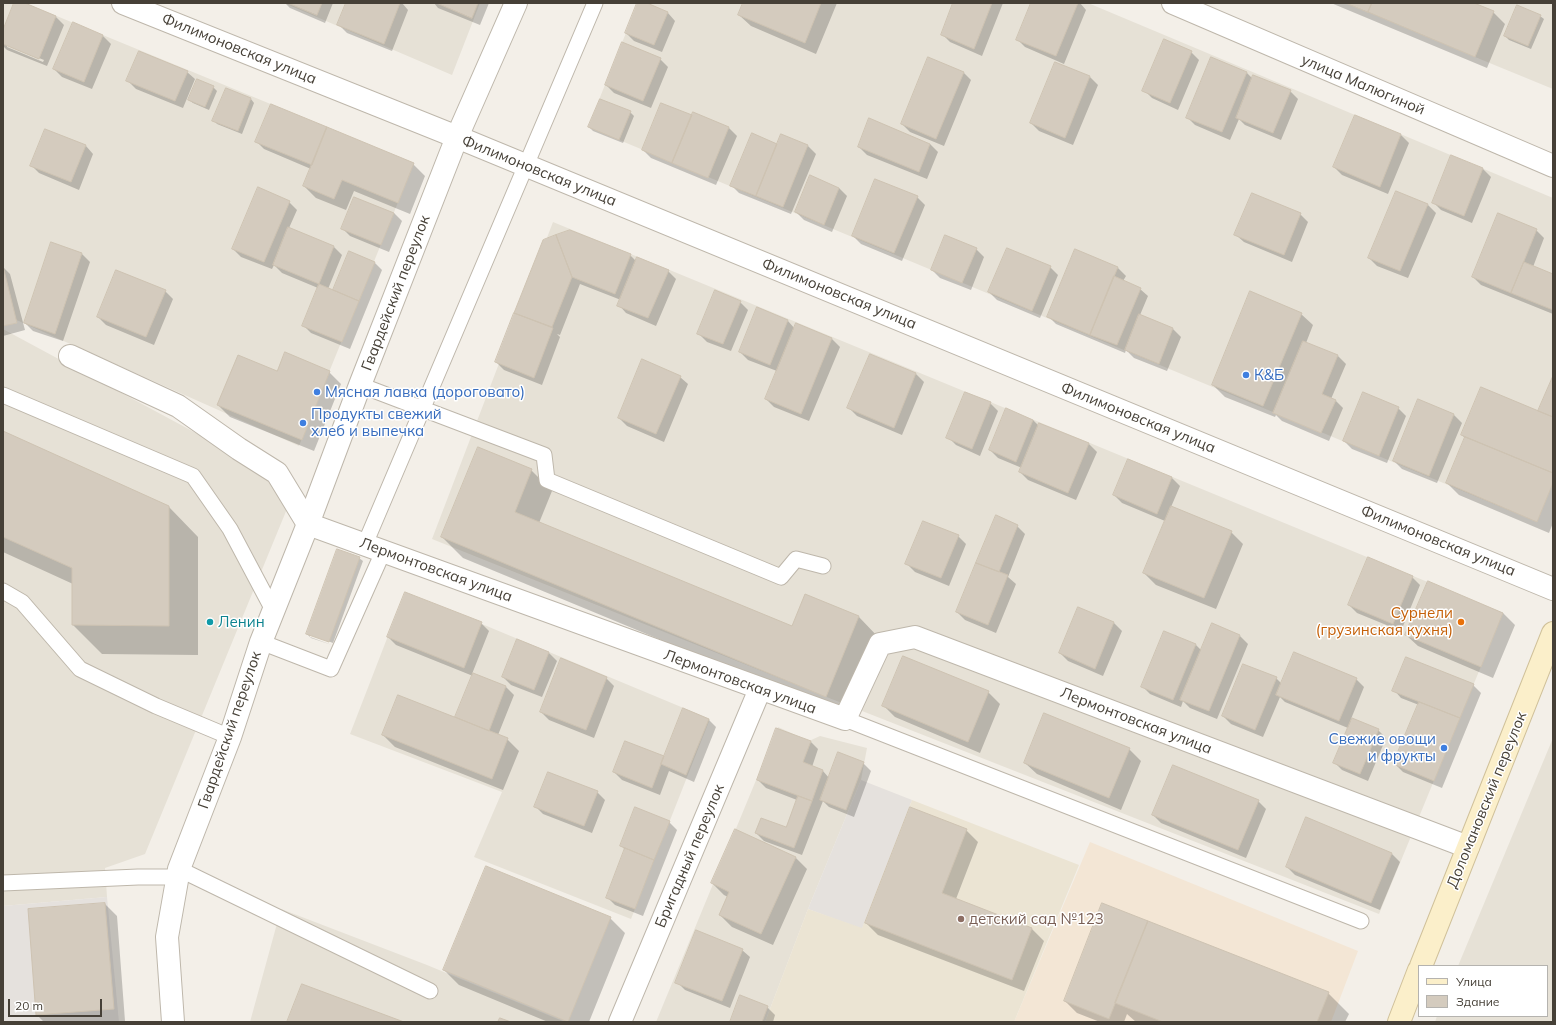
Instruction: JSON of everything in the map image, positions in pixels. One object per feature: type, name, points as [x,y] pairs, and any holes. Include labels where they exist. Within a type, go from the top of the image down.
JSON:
[{"type":"main road","name":"Доломановский переулок","points":[[1421,965],[1553,634]]},
{"type":"main road","points":[[1399,1022],[1418,973]]},
{"type":"street","name":"Филимоновская улица","points":[[123,3],[457,137],[1553,589]]},
{"type":"street","name":"Гвардейский переулок","points":[[173,1022],[167,937],[178,873],[230,737],[261,642],[308,524],[360,385],[457,137],[516,3]]},
{"type":"street","name":"улица Малюгиной","points":[[1173,3],[1553,166]]},
{"type":"street","points":[[70,356],[178,406],[239,449],[277,473],[308,524]]},
{"type":"street","name":"Лермонтовская улица","points":[[308,524],[844,719],[880,644],[914,637],[1468,847]]},
{"type":"street","name":"Бригадный переулок","points":[[620,1022],[760,689]]},
{"type":"lane","points":[[261,642],[331,669],[422,409],[595,3]]},
{"type":"lane","points":[[360,385],[544,455],[547,480],[781,577],[796,559],[823,566]]},
{"type":"lane","points":[[3,395],[193,476],[230,528],[274,610]]},
{"type":"lane","points":[[3,591],[22,602],[80,669],[156,706],[230,737]]},
{"type":"lane","name":"Лермонтовская улица","points":[[844,719],[1361,921]]},
{"type":"lane","points":[[3,883],[178,873],[430,991]]},
{"type":"shaded area","points":[[3,3],[25,3],[414,163],[299,446],[12,318],[3,319]]},
{"type":"shaded area","points":[[284,3],[480,3],[452,75]]},
{"type":"shaded area","points":[[638,3],[1088,3],[1553,198],[1553,482],[1537,522],[588,127]]},
{"type":"shaded area","points":[[1346,3],[1553,3],[1553,89],[1475,57]]},
{"type":"shaded area","points":[[553,222],[1503,613],[1379,914],[829,698],[432,539]]},
{"type":"shaded area","points":[[3,329],[296,487],[145,854],[105,868],[107,897],[3,906]]},
{"type":"shaded area","points":[[405,592],[710,719],[631,919],[474,857],[502,792],[350,734]]},
{"type":"shaded area","points":[[778,727],[809,741],[820,736],[867,748],[861,780],[808,909],[765,1022],[656,1022]]},
{"type":"shaded area","points":[[1553,738],[1553,1022],[1435,1022],[1437,1017],[1548,1017],[1548,965],[1458,965]]},
{"type":"shaded area","points":[[861,780],[912,800],[862,929],[808,909]]},
{"type":"shaded area","name":"детский сад №123","points":[[912,800],[1079,865],[1014,1022],[765,1022],[808,909],[862,928]]},
{"type":"shaded area","points":[[1090,842],[1358,951],[1331,1022],[1014,1022]]},
{"type":"shaded area","points":[[107,897],[119,1022],[3,1022],[3,906]]},
{"type":"shaded area","points":[[281,909],[427,965],[565,1022],[250,1022]]},
{"type":"building","points":[[14,3],[25,3],[56,16],[39,59],[3,44],[3,30]]},
{"type":"building","points":[[288,3],[322,3],[317,15]]},
{"type":"building","points":[[346,3],[400,3],[384,44],[337,25]]},
{"type":"building","points":[[437,3],[478,3],[472,18]]},
{"type":"building","points":[[637,3],[647,3],[668,12],[654,45],[625,33]]},
{"type":"building","points":[[743,3],[821,3],[805,43],[738,15]]},
{"type":"building","points":[[953,3],[992,3],[974,49],[941,35]]},
{"type":"building","points":[[1031,3],[1078,3],[1056,56],[1016,40]]},
{"type":"building","points":[[1346,3],[1372,3],[1368,12]]},
{"type":"building","points":[[1372,3],[1474,3],[1494,11],[1475,57],[1368,12]]},
{"type":"building","points":[[1517,5],[1541,15],[1528,46],[1504,36]]},
{"type":"building","points":[[73,22],[103,35],[84,82],[53,69]]},
{"type":"building","points":[[1164,39],[1192,51],[1170,103],[1142,91]]},
{"type":"building","points":[[622,42],[661,58],[643,101],[605,85]]},
{"type":"building","points":[[139,51],[188,71],[175,101],[126,81]]},
{"type":"building","points":[[928,57],[964,72],[936,139],[901,124]]},
{"type":"building","points":[[1211,57],[1247,72],[1222,132],[1186,118]]},
{"type":"building","points":[[1055,62],[1090,76],[1065,138],[1030,123]]},
{"type":"building","points":[[1253,75],[1291,90],[1273,133],[1236,118]]},
{"type":"building","points":[[197,79],[214,86],[205,107],[188,100]]},
{"type":"building","points":[[226,88],[251,98],[238,131],[212,121]]},
{"type":"building","points":[[600,99],[631,111],[619,140],[588,127]]},
{"type":"building","points":[[661,103],[692,115],[672,163],[642,150]]},
{"type":"building","points":[[271,104],[327,127],[312,165],[255,142]]},
{"type":"building","points":[[693,112],[729,127],[708,178],[672,163]]},
{"type":"building","points":[[1355,115],[1401,134],[1380,187],[1333,167]]},
{"type":"building","points":[[869,118],[930,144],[919,172],[858,147]]},
{"type":"building","points":[[327,127],[414,163],[398,203],[342,180],[334,199],[303,186]]},
{"type":"building","points":[[45,129],[86,145],[71,182],[30,166]]},
{"type":"building","points":[[752,133],[777,144],[756,196],[730,186]]},
{"type":"building","points":[[781,134],[808,145],[783,207],[756,196]]},
{"type":"building","points":[[1451,155],[1483,168],[1464,216],[1432,203]]},
{"type":"building","points":[[810,175],[839,188],[824,225],[795,212]]},
{"type":"building","points":[[875,179],[918,196],[894,253],[852,236]]},
{"type":"building","points":[[258,187],[290,201],[264,262],[232,249]]},
{"type":"building","points":[[1396,191],[1428,204],[1400,271],[1368,258]]},
{"type":"building","points":[[1252,193],[1301,213],[1284,255],[1234,235]]},
{"type":"building","points":[[354,197],[394,213],[381,245],[341,229]]},
{"type":"building","points":[[1498,213],[1537,229],[1511,293],[1472,277]]},
{"type":"building","points":[[288,227],[334,246],[319,284],[273,265]]},
{"type":"building","points":[[570,230],[631,254],[615,294],[572,277],[556,235]]},
{"type":"building","points":[[556,235],[572,277],[552,327],[514,313],[543,240]]},
{"type":"building","points":[[945,235],[977,248],[962,283],[931,270]]},
{"type":"building","points":[[51,242],[82,253],[55,334],[24,323]]},
{"type":"building","points":[[1007,248],[1051,266],[1032,311],[988,292]]},
{"type":"building","points":[[1075,249],[1118,267],[1090,335],[1047,317]]},
{"type":"building","points":[[349,251],[375,262],[359,301],[333,290]]},
{"type":"building","points":[[637,257],[669,270],[648,318],[617,306]]},
{"type":"building","points":[[1524,262],[1553,274],[1553,310],[1511,293]]},
{"type":"building","points":[[3,266],[17,323],[3,326]]},
{"type":"building","points":[[116,270],[166,290],[146,337],[97,317]]},
{"type":"building","points":[[1114,276],[1141,288],[1117,345],[1090,335]]},
{"type":"building","points":[[319,284],[359,301],[342,342],[302,326]]},
{"type":"building","points":[[715,290],[741,301],[723,344],[697,334]]},
{"type":"building","points":[[1250,291],[1302,313],[1263,406],[1212,385]]},
{"type":"building","points":[[757,307],[788,320],[770,365],[739,352]]},
{"type":"building","points":[[514,313],[553,328],[534,378],[495,362]]},
{"type":"building","points":[[1139,314],[1173,328],[1159,364],[1125,350]]},
{"type":"building","points":[[796,323],[832,338],[801,414],[765,399]]},
{"type":"building","points":[[1303,341],[1338,355],[1322,394],[1336,400],[1321,433],[1273,413]]},
{"type":"building","points":[[285,352],[330,371],[302,440],[217,405],[238,355],[277,371]]},
{"type":"building","points":[[870,354],[916,373],[894,428],[847,408]]},
{"type":"building","points":[[642,359],[681,376],[656,434],[618,418]]},
{"type":"building","points":[[1553,376],[1553,417],[1538,411]]},
{"type":"building","points":[[1481,387],[1553,417],[1553,473],[1461,435]]},
{"type":"building","points":[[965,392],[991,402],[972,449],[946,438]]},
{"type":"building","points":[[1363,392],[1399,407],[1379,456],[1343,441]]},
{"type":"building","points":[[1418,399],[1454,414],[1429,476],[1393,461]]},
{"type":"building","points":[[1006,408],[1033,420],[1016,462],[989,450]]},
{"type":"building","points":[[1039,423],[1089,443],[1068,493],[1019,472]]},
{"type":"building","points":[[3,431],[169,506],[169,626],[72,625],[72,568],[3,537]]},
{"type":"building","points":[[1465,437],[1553,473],[1553,483],[1537,522],[1446,483]]},
{"type":"building","points":[[478,447],[532,469],[515,512],[792,626],[805,594],[859,616],[826,697],[441,537]]},
{"type":"building","points":[[1128,459],[1172,477],[1157,514],[1113,495]]},
{"type":"building","points":[[1171,506],[1232,531],[1204,598],[1143,573]]},
{"type":"building","points":[[996,515],[1018,525],[999,572],[976,563]]},
{"type":"building","points":[[923,521],[959,535],[941,578],[905,564]]},
{"type":"building","points":[[337,549],[360,557],[329,642],[306,634]]},
{"type":"building","points":[[1368,557],[1413,576],[1393,624],[1348,605]]},
{"type":"building","points":[[976,563],[1008,575],[988,625],[956,612]]},
{"type":"building","points":[[1428,581],[1503,613],[1481,667],[1405,635]]},
{"type":"building","points":[[405,592],[482,622],[464,668],[387,637]]},
{"type":"building","points":[[1078,607],[1114,622],[1095,669],[1059,653]]},
{"type":"building","points":[[1212,623],[1240,635],[1209,711],[1180,700]]},
{"type":"building","points":[[1164,631],[1196,644],[1173,700],[1141,687]]},
{"type":"building","points":[[517,639],[549,652],[534,690],[502,677]]},
{"type":"building","points":[[1294,652],[1357,678],[1339,721],[1276,695]]},
{"type":"building","points":[[903,656],[989,691],[968,742],[882,706]]},
{"type":"building","points":[[1406,657],[1474,684],[1460,718],[1392,691]]},
{"type":"building","points":[[561,658],[607,677],[586,730],[540,712]]},
{"type":"building","points":[[1243,664],[1277,677],[1255,730],[1222,716]]},
{"type":"building","points":[[473,673],[506,686],[489,731],[455,717]]},
{"type":"building","points":[[398,695],[508,738],[492,779],[382,735]]},
{"type":"building","points":[[1419,702],[1460,718],[1434,781],[1393,764]]},
{"type":"building","points":[[683,708],[709,719],[686,775],[661,764]]},
{"type":"building","points":[[1044,713],[1130,748],[1109,798],[1024,763]]},
{"type":"building","points":[[1352,718],[1379,729],[1360,774],[1333,763]]},
{"type":"building","points":[[776,728],[811,741],[803,762],[823,770],[812,801],[757,780]]},
{"type":"building","points":[[625,741],[664,756],[652,788],[613,772]]},
{"type":"building","points":[[838,752],[864,762],[846,810],[820,800]]},
{"type":"building","points":[[1173,765],[1259,800],[1238,850],[1152,815]]},
{"type":"building","points":[[548,772],[598,791],[584,826],[534,807]]},
{"type":"building","points":[[798,796],[812,801],[794,848],[755,833],[761,818],[786,827]]},
{"type":"building","points":[[635,807],[670,821],[654,860],[620,846]]},
{"type":"building","points":[[910,807],[967,829],[942,893],[1032,928],[1012,980],[865,923]]},
{"type":"building","points":[[1306,817],[1392,853],[1371,903],[1286,867]]},
{"type":"building","points":[[735,829],[796,857],[761,934],[719,915],[729,892],[711,883]]},
{"type":"building","points":[[625,848],[654,860],[635,909],[606,898]]},
{"type":"building","points":[[486,866],[611,917],[568,1022],[443,970]]},
{"type":"building","points":[[105,903],[114,1009],[36,1015],[28,909]]},
{"type":"building","points":[[1102,903],[1148,921],[1109,1019],[1064,1001]]},
{"type":"building","points":[[1148,921],[1329,992],[1317,1022],[1163,1022],[1115,1003]]},
{"type":"building","points":[[696,930],[743,949],[722,1001],[675,983]]},
{"type":"building","points":[[302,984],[404,1022],[287,1022]]},
{"type":"building","points":[[740,995],[768,1006],[762,1022],[730,1022]]},
{"type":"building","points":[[500,1018],[511,1022],[498,1022]]},
{"type":"place","name":"К&Б","points":[[1246,375]]},
{"type":"place","name":"Мясная лавка (дороговато)","points":[[317,392]]},
{"type":"place","name":"Продукты свежий хлеб и выпечка","points":[[303,423]]},
{"type":"place","name":"Ленин","points":[[210,622]]},
{"type":"place","name":"Сурнели (грузинская кухня)","points":[[1461,622]]},
{"type":"place","name":"Свежие овощи и фрукты","points":[[1444,748]]},
{"type":"place","name":"детский сад №123","points":[[961,919]]}]
